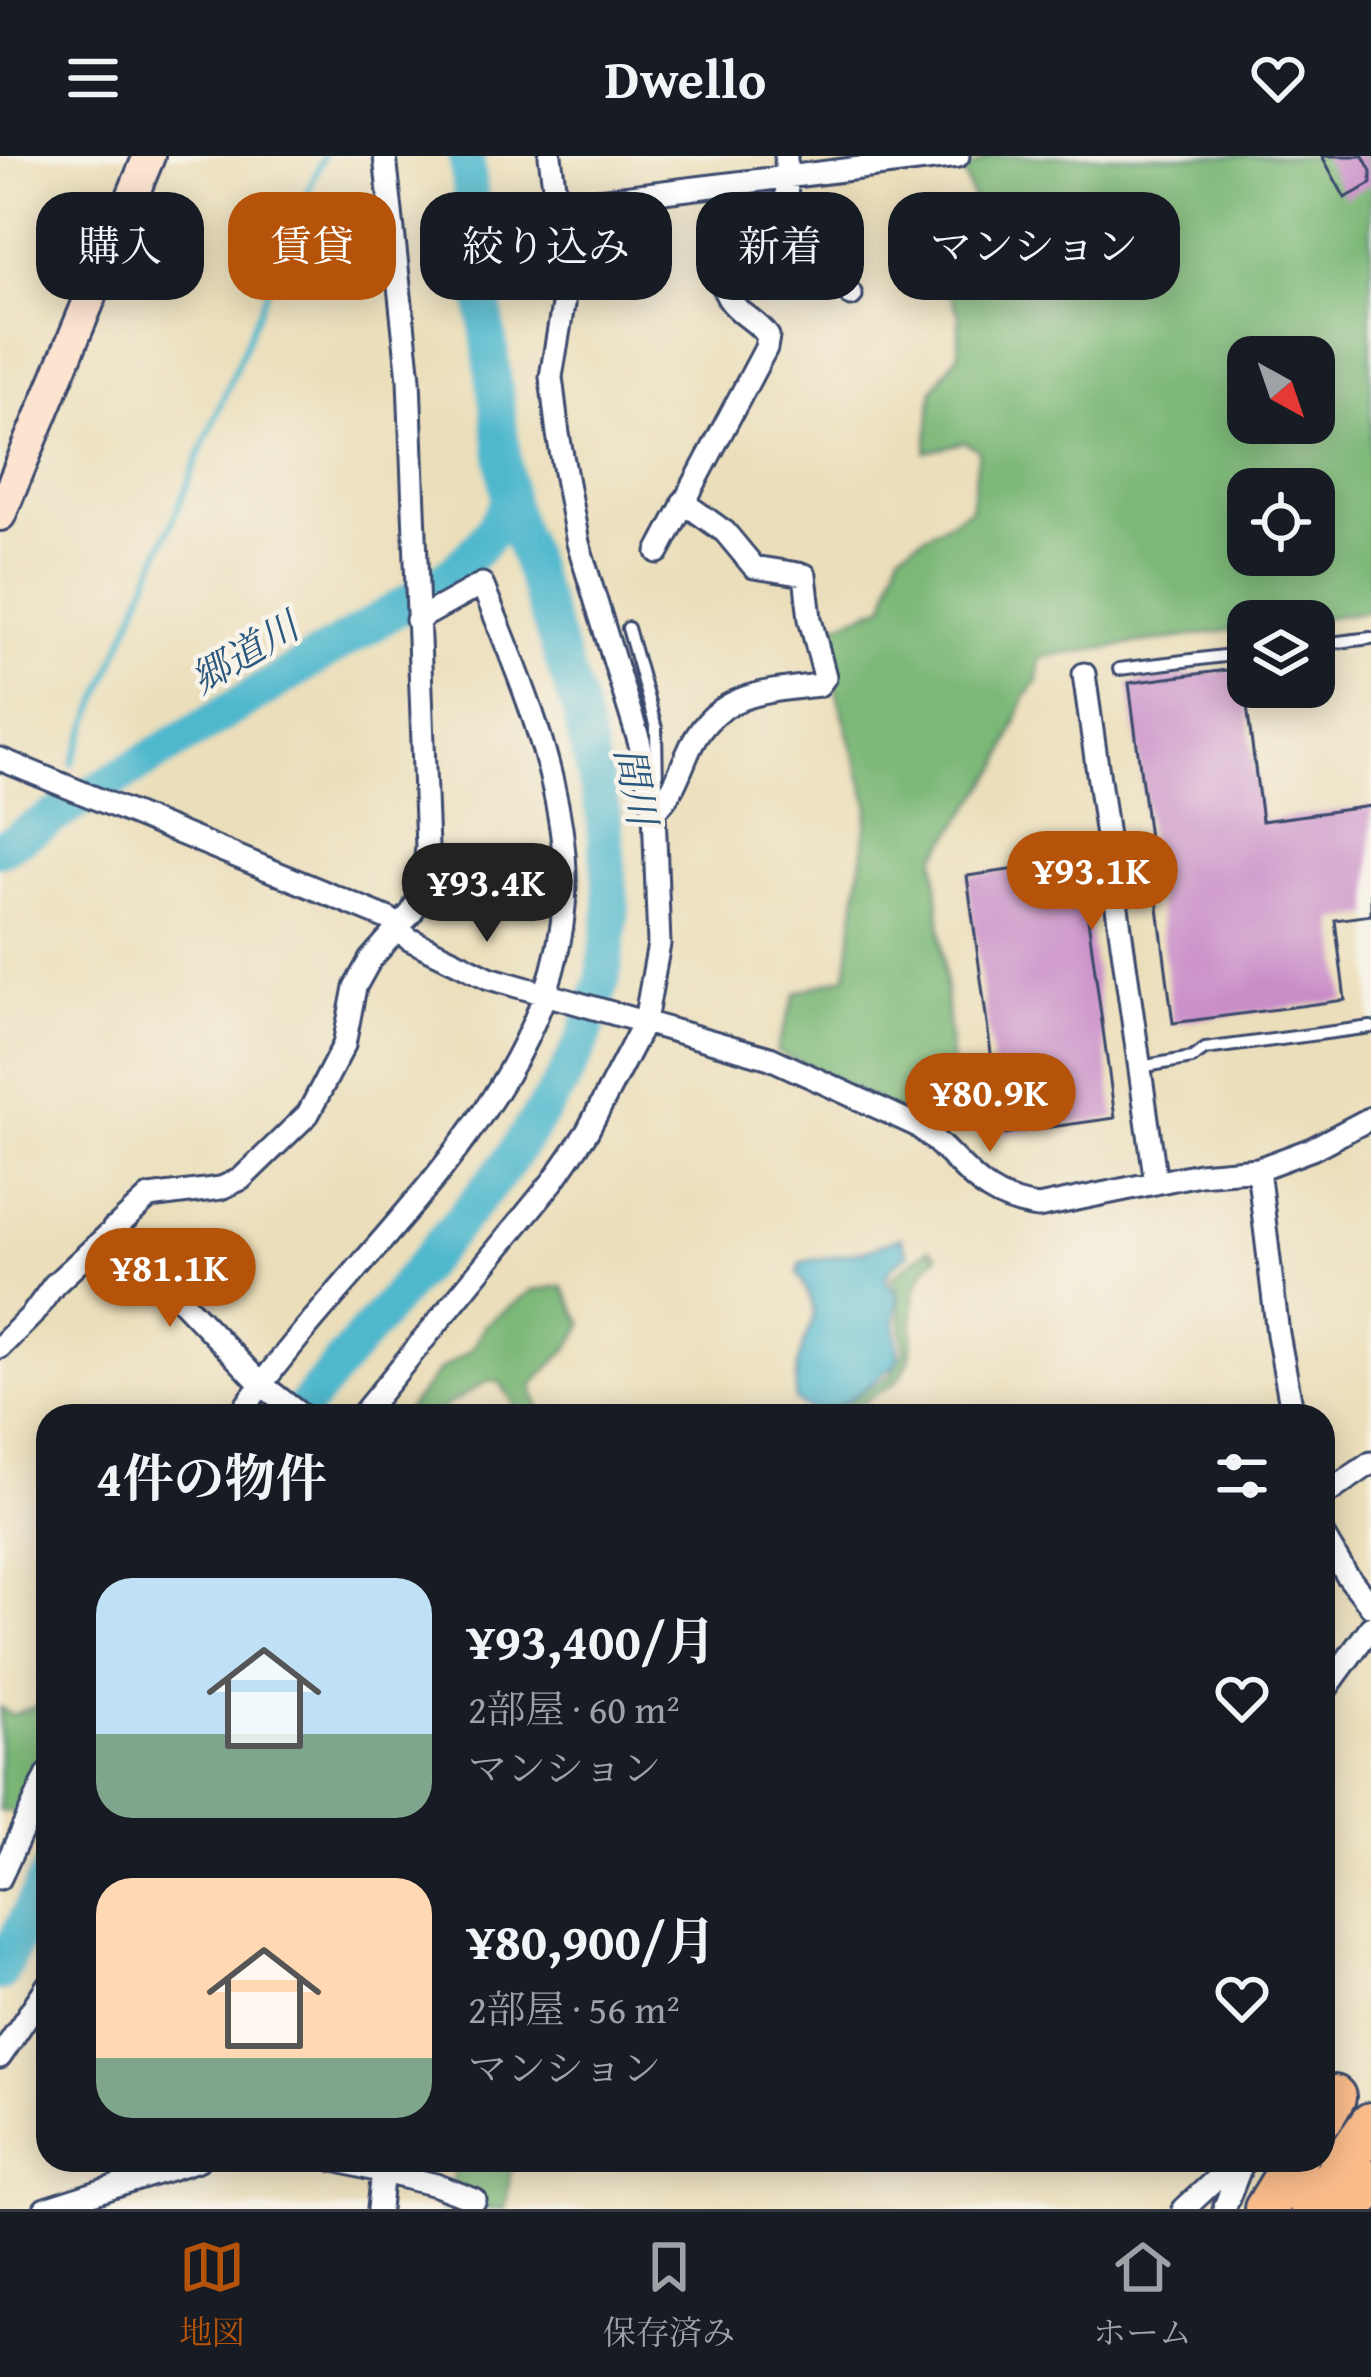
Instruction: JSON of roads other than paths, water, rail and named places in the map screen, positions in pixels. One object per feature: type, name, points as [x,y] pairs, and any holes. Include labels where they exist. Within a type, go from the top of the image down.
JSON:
[{"type":"highway","points":[[1312,2209],[1371,2124]]},
{"type":"highway","points":[[1266,2209],[1289,2172]]},
{"type":"highway","points":[[1352,2209],[1371,2182]]},
{"type":"main road","points":[[0,515],[149,156]]},
{"type":"street","points":[[0,1347],[54,1286],[149,1197],[221,1188],[241,1179],[289,1136],[335,1069],[355,987],[423,889],[427,847],[409,379],[385,156]]},
{"type":"street","points":[[550,156],[555,192]]},
{"type":"street","points":[[637,192],[785,166],[958,156]]},
{"type":"street","points":[[371,1404],[553,1181],[587,1132],[641,1020],[659,944],[658,808],[578,543],[558,434],[551,377],[561,300]]},
{"type":"street","points":[[658,552],[766,348],[768,336],[730,300]]},
{"type":"street","points":[[658,808],[706,718],[724,706],[776,690],[818,685],[825,677],[805,575],[754,567],[725,532],[683,502]]},
{"type":"street","points":[[249,1404],[483,1118],[549,993],[559,944],[565,857],[541,738],[482,584],[417,617]]},
{"type":"street","points":[[1084,674],[1156,1183]]},
{"type":"street","points":[[0,760],[388,919],[409,939],[489,977],[770,1058],[916,1125],[992,1196],[1012,1204],[1038,1208],[1199,1174],[1258,1169],[1312,1149],[1371,1118]]},
{"type":"street","points":[[1258,1169],[1291,1404]]},
{"type":"street","points":[[113,1229],[287,1404]]},
{"type":"street","points":[[1335,1488],[1371,1463]]},
{"type":"street","points":[[1335,1555],[1371,1606]]},
{"type":"street","points":[[1335,1676],[1371,1627]]},
{"type":"street","points":[[0,1878],[36,1800]]},
{"type":"street","points":[[0,2057],[36,2003]]},
{"type":"street","points":[[45,2209],[161,2172]]},
{"type":"street","points":[[380,2209],[383,2172]]},
{"type":"street","points":[[389,2172],[475,2200]]},
{"type":"street","points":[[1184,2209],[1225,2172]]},
{"type":"street","points":[[1224,2209],[1239,2172]]},
{"type":"lane","points":[[628,628],[656,728],[658,808]]},
{"type":"lane","points":[[1335,642],[1371,638]]},
{"type":"lane","points":[[1119,669],[1227,656]]},
{"type":"lane","points":[[1139,1067],[1192,1058],[1205,1049],[1371,1027]]},
{"type":"water","points":[[901,1237],[908,1254],[891,1267],[885,1279],[899,1298],[897,1363],[838,1404],[800,1404],[795,1400],[798,1364],[813,1318],[798,1273],[801,1262],[867,1250]]},
{"type":"waterway","points":[[72,764],[323,156]]},
{"type":"waterway","name":"間川","points":[[306,1404],[505,1167],[563,1080],[583,1040],[603,979],[612,910],[604,817],[578,707],[509,502],[466,156]]},
{"type":"waterway","name":"郷道川","points":[[0,849],[435,586],[477,548],[509,502]]},
{"type":"waterway","name":"間川","points":[[0,1973],[36,1899]]}]
